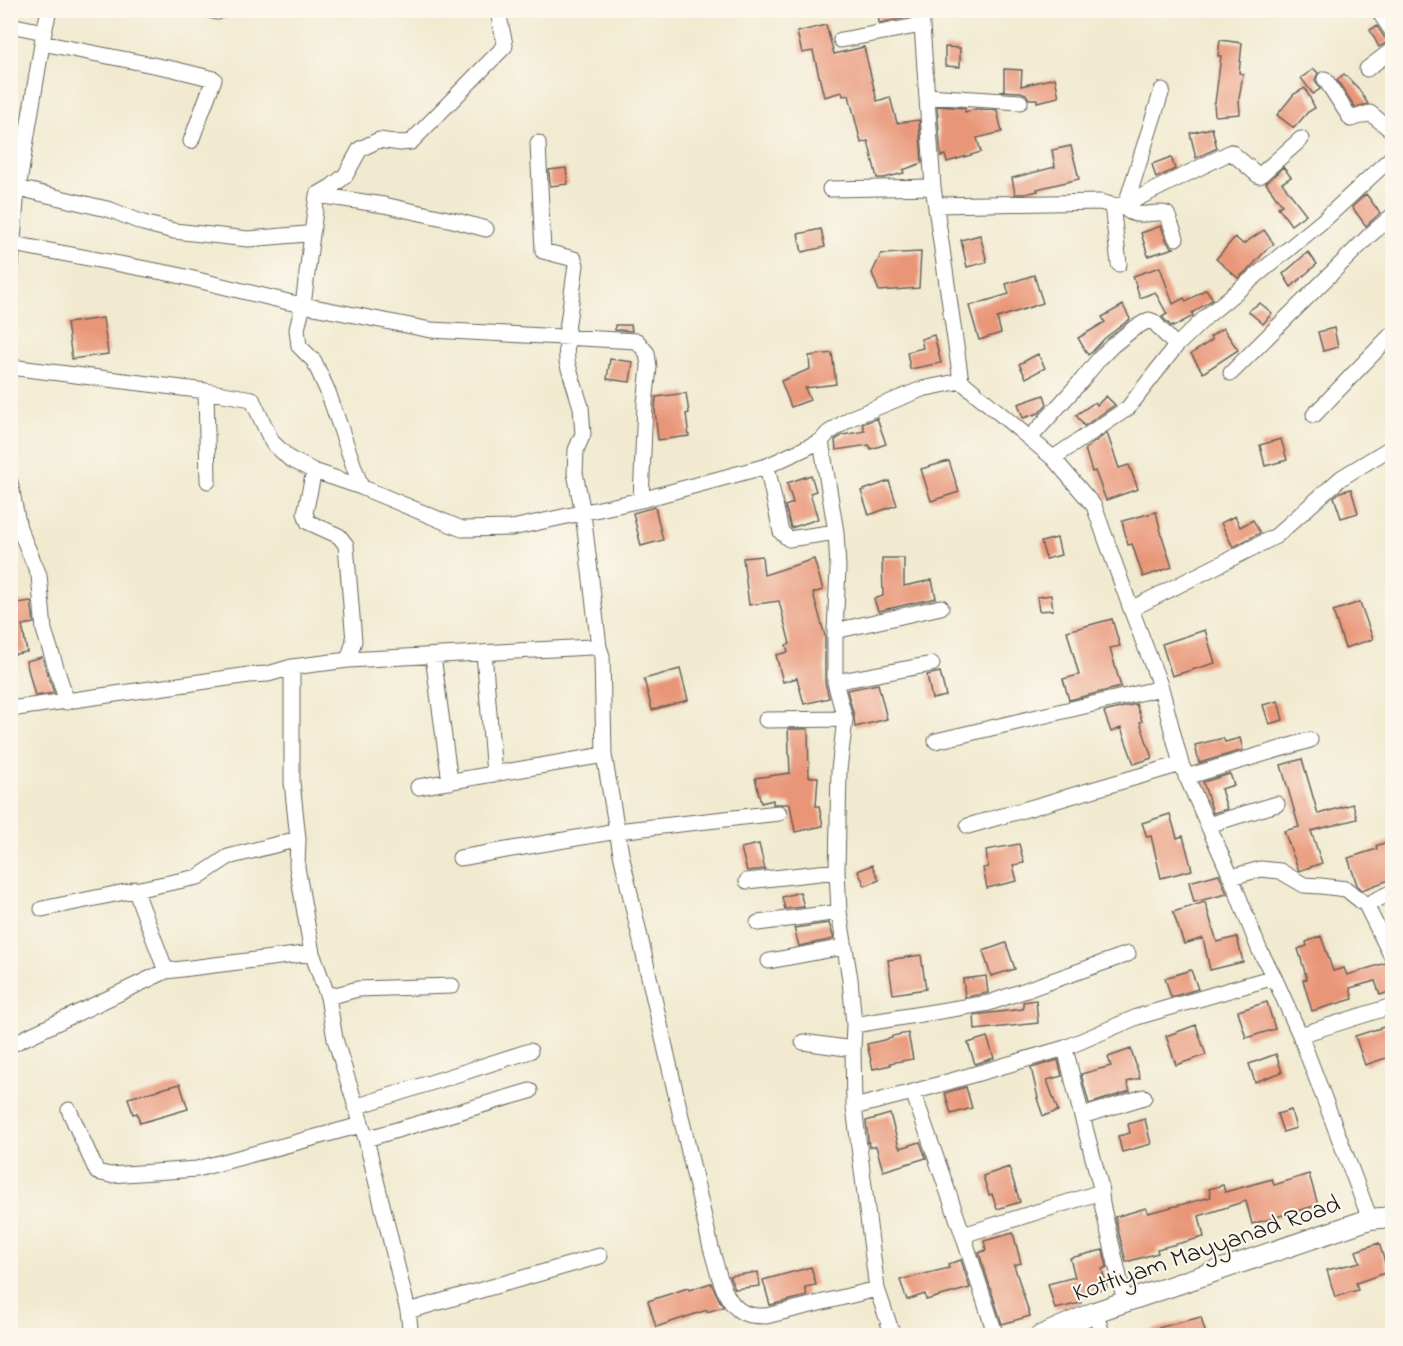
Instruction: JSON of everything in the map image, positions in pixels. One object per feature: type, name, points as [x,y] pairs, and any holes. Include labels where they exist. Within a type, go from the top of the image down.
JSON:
[{"type":"street","points":[[10,279],[18,188],[49,10]]},
{"type":"street","points":[[209,10],[218,12],[222,10]]},
{"type":"street","points":[[317,195],[345,176],[360,149],[379,140],[411,142],[505,46],[499,15],[503,11]]},
{"type":"street","points":[[1380,13],[1392,31]]},
{"type":"street","points":[[841,40],[922,18],[933,186],[960,381],[1053,458],[1094,506],[1161,688],[1184,771],[1260,949],[1300,1035],[1370,1219]]},
{"type":"street","points":[[10,25],[43,37],[214,79],[191,141]]},
{"type":"street","points":[[1367,69],[1392,50]]},
{"type":"street","points":[[1325,79],[1351,119],[1371,113],[1392,131]]},
{"type":"street","points":[[1119,264],[1120,204],[1162,90]]},
{"type":"street","points":[[927,96],[1020,102]]},
{"type":"street","points":[[936,205],[1100,202],[1120,204],[1231,152],[1259,176],[1301,138]]},
{"type":"street","points":[[538,143],[543,251],[574,259],[576,266],[566,336],[567,362],[581,407],[583,434],[576,450],[575,473],[583,513],[602,656],[604,755],[624,866],[711,1248],[721,1283],[738,1310],[750,1316],[766,1316],[877,1289]]},
{"type":"street","points":[[1053,458],[1128,408],[1176,346],[1207,316],[1325,219],[1392,157]]},
{"type":"street","points":[[830,189],[933,186]]},
{"type":"street","points":[[18,188],[111,210],[143,223],[174,231],[248,239],[306,234]]},
{"type":"street","points":[[317,195],[384,205],[457,221],[486,230]]},
{"type":"street","points":[[317,195],[303,305],[297,329],[299,346],[314,361],[328,392],[361,487]]},
{"type":"street","points":[[1120,204],[1130,212],[1167,214],[1176,238]]},
{"type":"street","points":[[1231,374],[1392,216]]},
{"type":"street","points":[[12,242],[174,274],[303,305],[431,330],[637,341],[647,353],[649,367],[641,500]]},
{"type":"street","points":[[1030,438],[1098,359],[1133,329],[1149,320],[1154,322],[1176,346]]},
{"type":"street","points":[[1314,415],[1392,334]]},
{"type":"street","points":[[10,367],[206,391],[252,399],[272,442],[290,459],[314,471],[361,487],[462,529],[512,528],[641,500],[767,466],[821,441],[828,433],[851,418],[922,389],[960,381]]},
{"type":"street","points":[[206,391],[208,481]]},
{"type":"street","points":[[821,441],[836,532],[838,568],[835,682],[845,719],[839,770],[837,871],[839,912],[850,980],[854,1025],[854,1107],[877,1289],[893,1335]]},
{"type":"street","points":[[1131,609],[1276,536],[1341,478],[1392,447]]},
{"type":"street","points":[[767,466],[781,532],[789,539],[836,532]]},
{"type":"street","points":[[314,471],[305,513],[308,522],[339,536],[346,545],[354,641],[348,660]]},
{"type":"street","points":[[10,482],[15,528],[39,575],[44,630],[67,702]]},
{"type":"street","points":[[835,631],[941,607]]},
{"type":"street","points":[[10,709],[268,674],[291,667],[348,660],[599,647]]},
{"type":"street","points":[[484,653],[494,774]]},
{"type":"street","points":[[433,656],[450,782]]},
{"type":"street","points":[[835,682],[932,664]]},
{"type":"street","points":[[291,667],[292,782],[298,839],[297,867],[312,953],[328,997],[335,1039],[364,1132],[408,1311],[411,1335]]},
{"type":"street","points":[[936,741],[1161,688]]},
{"type":"street","points":[[766,720],[845,719]]},
{"type":"street","points":[[968,826],[1310,740]]},
{"type":"street","points":[[418,787],[604,755]]},
{"type":"street","points":[[1208,825],[1277,804]]},
{"type":"street","points":[[460,858],[617,831],[779,813]]},
{"type":"street","points":[[42,909],[198,877],[228,857],[298,839]]},
{"type":"street","points":[[1231,877],[1261,869],[1280,871],[1304,885],[1346,890],[1366,905],[1392,957]]},
{"type":"street","points":[[747,881],[837,871]]},
{"type":"street","points":[[135,889],[166,970]]},
{"type":"street","points":[[1366,905],[1392,892]]},
{"type":"street","points":[[758,923],[839,912]]},
{"type":"street","points":[[769,961],[844,947]]},
{"type":"street","points":[[10,1045],[166,970],[312,953]]},
{"type":"street","points":[[854,1025],[989,1003],[1128,954]]},
{"type":"street","points":[[854,1107],[1065,1048],[1137,1017],[1274,977]]},
{"type":"street","points":[[328,997],[358,989],[452,986]]},
{"type":"street","points":[[1300,1035],[1392,1006]]},
{"type":"street","points":[[803,1042],[853,1049]]},
{"type":"street","points":[[1065,1048],[1100,1184],[1102,1204],[1125,1302]]},
{"type":"street","points":[[355,1107],[530,1051]]},
{"type":"street","points":[[69,1110],[97,1172],[110,1175],[197,1169],[364,1132],[530,1091]]},
{"type":"street","points":[[913,1092],[996,1335]]},
{"type":"street","points":[[1082,1116],[1144,1097]]},
{"type":"street","points":[[963,1235],[1101,1192]]},
{"type":"street","name":"Kottiyam Mayyanad Road","points":[[1040,1335],[1095,1312],[1370,1219],[1392,1217]]},
{"type":"street","points":[[408,1311],[600,1256]]},
{"type":"street","points":[[1095,1312],[1103,1335]]},
{"type":"building","points":[[878,10],[911,10],[912,17],[879,23]]},
{"type":"building","points":[[826,25],[834,54],[864,47],[877,101],[890,97],[897,123],[919,120],[922,163],[903,170],[904,173],[877,178],[868,141],[861,143],[849,95],[843,96],[842,92],[824,97],[813,51],[802,53],[797,32]]},
{"type":"building","points":[[1377,26],[1384,37],[1391,40],[1379,47],[1370,30]]},
{"type":"building","points":[[1220,40],[1242,43],[1239,73],[1243,74],[1239,99],[1240,114],[1215,116],[1214,103],[1221,56],[1218,56]]},
{"type":"building","points":[[945,47],[960,48],[960,67],[945,66]]},
{"type":"building","points":[[1004,69],[1022,70],[1021,86],[1055,78],[1059,97],[1037,102],[1037,99],[1029,99],[1021,92],[1000,91],[1004,90]]},
{"type":"building","points":[[1314,69],[1318,73],[1315,80],[1320,89],[1313,94],[1301,78]]},
{"type":"building","points":[[1344,74],[1358,88],[1368,104],[1355,107],[1337,80]]},
{"type":"building","points":[[1305,88],[1315,108],[1308,112],[1294,128],[1277,115],[1294,94]]},
{"type":"building","points":[[937,106],[965,108],[965,112],[976,109],[997,110],[1002,132],[977,138],[981,152],[947,162],[945,155],[941,157]]},
{"type":"building","points":[[1212,128],[1217,148],[1196,158],[1190,133]]},
{"type":"building","points":[[1071,146],[1079,179],[1037,189],[1038,191],[1015,194],[1012,178],[1055,167],[1052,150]]},
{"type":"building","points":[[1171,157],[1175,169],[1156,178],[1152,164]]},
{"type":"building","points":[[1283,167],[1291,177],[1282,183],[1306,214],[1291,225],[1278,207],[1282,205],[1266,183]]},
{"type":"building","points":[[566,168],[568,184],[550,186],[549,170]]},
{"type":"building","points":[[1366,194],[1380,213],[1366,226],[1352,207]]},
{"type":"building","points":[[1161,226],[1167,242],[1174,248],[1148,256],[1141,233]]},
{"type":"building","points":[[821,229],[825,247],[802,252],[798,234]]},
{"type":"building","points":[[1264,230],[1274,244],[1238,278],[1216,259],[1235,237],[1243,244]]},
{"type":"building","points":[[980,235],[987,262],[967,267],[961,240]]},
{"type":"building","points":[[921,252],[919,288],[879,291],[872,273],[881,254]]},
{"type":"building","points":[[1308,252],[1317,264],[1291,287],[1283,274]]},
{"type":"building","points":[[1160,267],[1173,304],[1184,298],[1186,302],[1206,289],[1213,299],[1192,313],[1193,316],[1171,326],[1162,317],[1167,314],[1155,292],[1140,298],[1133,276]]},
{"type":"building","points":[[1034,275],[1043,303],[997,318],[1001,333],[979,340],[969,306],[1009,294],[1006,284]]},
{"type":"building","points":[[1260,303],[1272,313],[1263,324],[1248,311]]},
{"type":"building","points":[[1123,305],[1130,319],[1105,338],[1088,355],[1078,338],[1105,322],[1102,317]]},
{"type":"building","points":[[103,318],[108,354],[72,359],[67,323]]},
{"type":"building","points":[[615,325],[631,325],[632,331],[615,330]]},
{"type":"building","points":[[1223,328],[1238,350],[1203,373],[1191,354],[1212,340],[1210,337]]},
{"type":"building","points":[[1334,328],[1338,347],[1323,351],[1318,332]]},
{"type":"building","points":[[934,335],[941,363],[910,369],[907,352],[923,348],[921,339]]},
{"type":"building","points":[[832,353],[836,384],[805,388],[810,400],[791,407],[781,381],[810,369],[809,356]]},
{"type":"building","points":[[1038,354],[1045,368],[1026,378],[1019,364]]},
{"type":"building","points":[[610,359],[633,362],[630,382],[607,379]]},
{"type":"building","points":[[686,393],[689,436],[658,440],[656,397]]},
{"type":"building","points":[[1044,395],[1047,404],[1039,413],[1023,418],[1018,404]]},
{"type":"building","points":[[1106,396],[1115,405],[1084,426],[1076,415],[1095,402],[1097,405]]},
{"type":"building","points":[[877,418],[886,444],[871,449],[869,445],[836,450],[835,440],[843,435],[865,431],[862,424]]},
{"type":"building","points":[[1107,433],[1119,468],[1129,465],[1138,489],[1106,500],[1095,471],[1092,472],[1085,449]]},
{"type":"building","points":[[1281,439],[1287,460],[1265,466],[1260,445]]},
{"type":"building","points":[[949,461],[959,492],[931,501],[921,469]]},
{"type":"building","points":[[811,475],[816,491],[810,493],[818,519],[791,528],[785,506],[793,503],[787,483]]},
{"type":"building","points":[[889,481],[897,505],[869,515],[861,491]]},
{"type":"building","points":[[1351,489],[1358,513],[1341,518],[1334,497],[1340,492]]},
{"type":"building","points":[[655,507],[663,540],[641,546],[633,513]]},
{"type":"building","points":[[1156,512],[1172,567],[1143,577],[1132,544],[1128,545],[1122,521]]},
{"type":"building","points":[[1235,516],[1240,527],[1253,520],[1260,533],[1233,547],[1221,523]]},
{"type":"building","points":[[1057,538],[1061,555],[1046,559],[1041,542]]},
{"type":"building","points":[[762,556],[764,575],[814,559],[823,590],[813,593],[825,636],[825,682],[829,698],[804,704],[797,678],[783,682],[776,655],[788,652],[786,645],[790,644],[779,601],[749,605],[743,558]]},
{"type":"building","points":[[882,558],[904,558],[904,586],[932,580],[936,598],[878,611],[874,599],[883,596]]},
{"type":"building","points":[[1051,595],[1053,610],[1039,611],[1037,597]]},
{"type":"building","points":[[18,599],[18,603],[31,601],[34,623],[22,625],[27,652],[10,655],[10,600]]},
{"type":"building","points":[[1360,602],[1373,639],[1345,648],[1333,611]]},
{"type":"building","points":[[1112,619],[1120,646],[1110,648],[1121,687],[1069,700],[1063,679],[1079,675],[1067,631]]},
{"type":"building","points":[[1205,630],[1215,663],[1172,676],[1162,644]]},
{"type":"building","points":[[42,657],[54,693],[35,696],[26,661]]},
{"type":"building","points":[[680,669],[688,700],[652,710],[644,679]]},
{"type":"building","points":[[940,672],[946,696],[932,699],[927,675]]},
{"type":"building","points":[[878,684],[887,719],[855,727],[847,690]]},
{"type":"building","points":[[1278,701],[1283,720],[1269,724],[1263,705]]},
{"type":"building","points":[[1136,704],[1152,758],[1134,764],[1121,728],[1111,732],[1104,712]]},
{"type":"building","points":[[788,729],[808,729],[809,777],[818,777],[816,806],[819,806],[823,826],[795,832],[790,804],[773,804],[773,800],[761,803],[755,778],[790,773]]},
{"type":"building","points":[[1223,738],[1225,742],[1240,738],[1243,750],[1199,763],[1195,745]]},
{"type":"building","points":[[1302,759],[1318,814],[1353,804],[1357,819],[1311,831],[1322,863],[1299,871],[1284,831],[1299,827],[1281,765]]},
{"type":"building","points":[[1230,774],[1234,785],[1221,789],[1227,809],[1213,813],[1203,782]]},
{"type":"building","points":[[1170,814],[1177,838],[1183,836],[1192,870],[1161,878],[1151,836],[1147,837],[1142,823]]},
{"type":"building","points":[[1392,840],[1392,879],[1362,890],[1357,885],[1348,858],[1377,849],[1376,846]]},
{"type":"building","points":[[759,844],[765,869],[747,871],[741,848]]},
{"type":"building","points":[[1019,844],[1024,863],[1013,865],[1017,881],[987,888],[983,868],[988,867],[986,850]]},
{"type":"building","points":[[872,865],[879,880],[865,886],[858,871]]},
{"type":"building","points":[[1219,874],[1227,894],[1194,902],[1189,882]]},
{"type":"building","points":[[800,892],[804,907],[785,909],[782,897]]},
{"type":"building","points":[[1205,902],[1217,942],[1237,937],[1243,962],[1210,970],[1203,938],[1184,944],[1173,912]]},
{"type":"building","points":[[829,923],[834,939],[799,946],[794,928]]},
{"type":"building","points":[[1321,936],[1333,971],[1344,968],[1347,975],[1385,963],[1392,967],[1392,991],[1380,995],[1375,981],[1350,988],[1353,999],[1312,1011],[1303,980],[1307,979],[1298,949],[1307,946],[1306,942]]},
{"type":"building","points":[[1006,943],[1015,969],[991,976],[983,951]]},
{"type":"building","points":[[921,955],[926,989],[893,994],[888,960]]},
{"type":"building","points":[[1191,970],[1198,989],[1171,997],[1165,978]]},
{"type":"building","points":[[986,976],[988,993],[965,997],[963,979]]},
{"type":"building","points":[[1036,1000],[1038,1023],[975,1030],[974,1015],[1023,1009],[1023,1002]]},
{"type":"building","points":[[1267,1002],[1275,1029],[1246,1038],[1238,1011]]},
{"type":"building","points":[[1196,1025],[1206,1055],[1176,1065],[1166,1036]]},
{"type":"building","points":[[1390,1025],[1392,1056],[1365,1065],[1355,1036]]},
{"type":"building","points":[[908,1033],[913,1059],[873,1069],[867,1044]]},
{"type":"building","points":[[987,1037],[994,1058],[975,1064],[968,1043]]},
{"type":"building","points":[[1131,1049],[1140,1078],[1127,1082],[1130,1091],[1089,1104],[1081,1074],[1111,1066],[1108,1057]]},
{"type":"building","points":[[1276,1054],[1282,1072],[1255,1082],[1249,1064]]},
{"type":"building","points":[[1058,1060],[1062,1076],[1047,1080],[1058,1111],[1043,1116],[1031,1068]]},
{"type":"building","points":[[180,1084],[188,1109],[140,1123],[137,1113],[133,1114],[128,1098]]},
{"type":"building","points":[[966,1087],[972,1108],[951,1114],[945,1093]]},
{"type":"building","points":[[1291,1110],[1296,1128],[1283,1132],[1277,1114]]},
{"type":"building","points":[[890,1114],[899,1147],[920,1142],[926,1158],[883,1171],[876,1146],[869,1147],[866,1121]]},
{"type":"building","points":[[1145,1119],[1151,1144],[1122,1152],[1118,1136],[1130,1133],[1128,1124]]},
{"type":"building","points":[[1009,1167],[1020,1202],[997,1209],[992,1194],[989,1195],[983,1176]]},
{"type":"building","points":[[1309,1174],[1318,1205],[1252,1224],[1246,1201],[1199,1216],[1204,1237],[1157,1249],[1158,1253],[1126,1262],[1115,1217],[1146,1208],[1148,1213],[1211,1197],[1209,1189],[1223,1185],[1225,1192],[1272,1179],[1274,1185]]},
{"type":"building","points":[[1013,1233],[1021,1263],[1014,1265],[1030,1316],[1002,1324],[979,1253],[986,1250],[984,1241]]},
{"type":"building","points":[[1379,1243],[1388,1272],[1356,1283],[1358,1290],[1335,1297],[1327,1270],[1360,1262],[1356,1251]]},
{"type":"building","points":[[1103,1250],[1107,1267],[1102,1269],[1107,1288],[1078,1295],[1081,1303],[1055,1309],[1048,1284],[1075,1277],[1070,1258]]},
{"type":"building","points":[[961,1260],[970,1288],[926,1300],[925,1294],[907,1300],[900,1280],[949,1268],[948,1264]]},
{"type":"building","points":[[811,1267],[816,1285],[805,1287],[807,1296],[770,1305],[763,1280]]},
{"type":"building","points":[[758,1272],[760,1286],[735,1289],[729,1276]]},
{"type":"building","points":[[711,1283],[723,1307],[656,1327],[648,1301]]},
{"type":"building","points":[[1201,1317],[1206,1335],[1147,1335],[1146,1331]]}]
